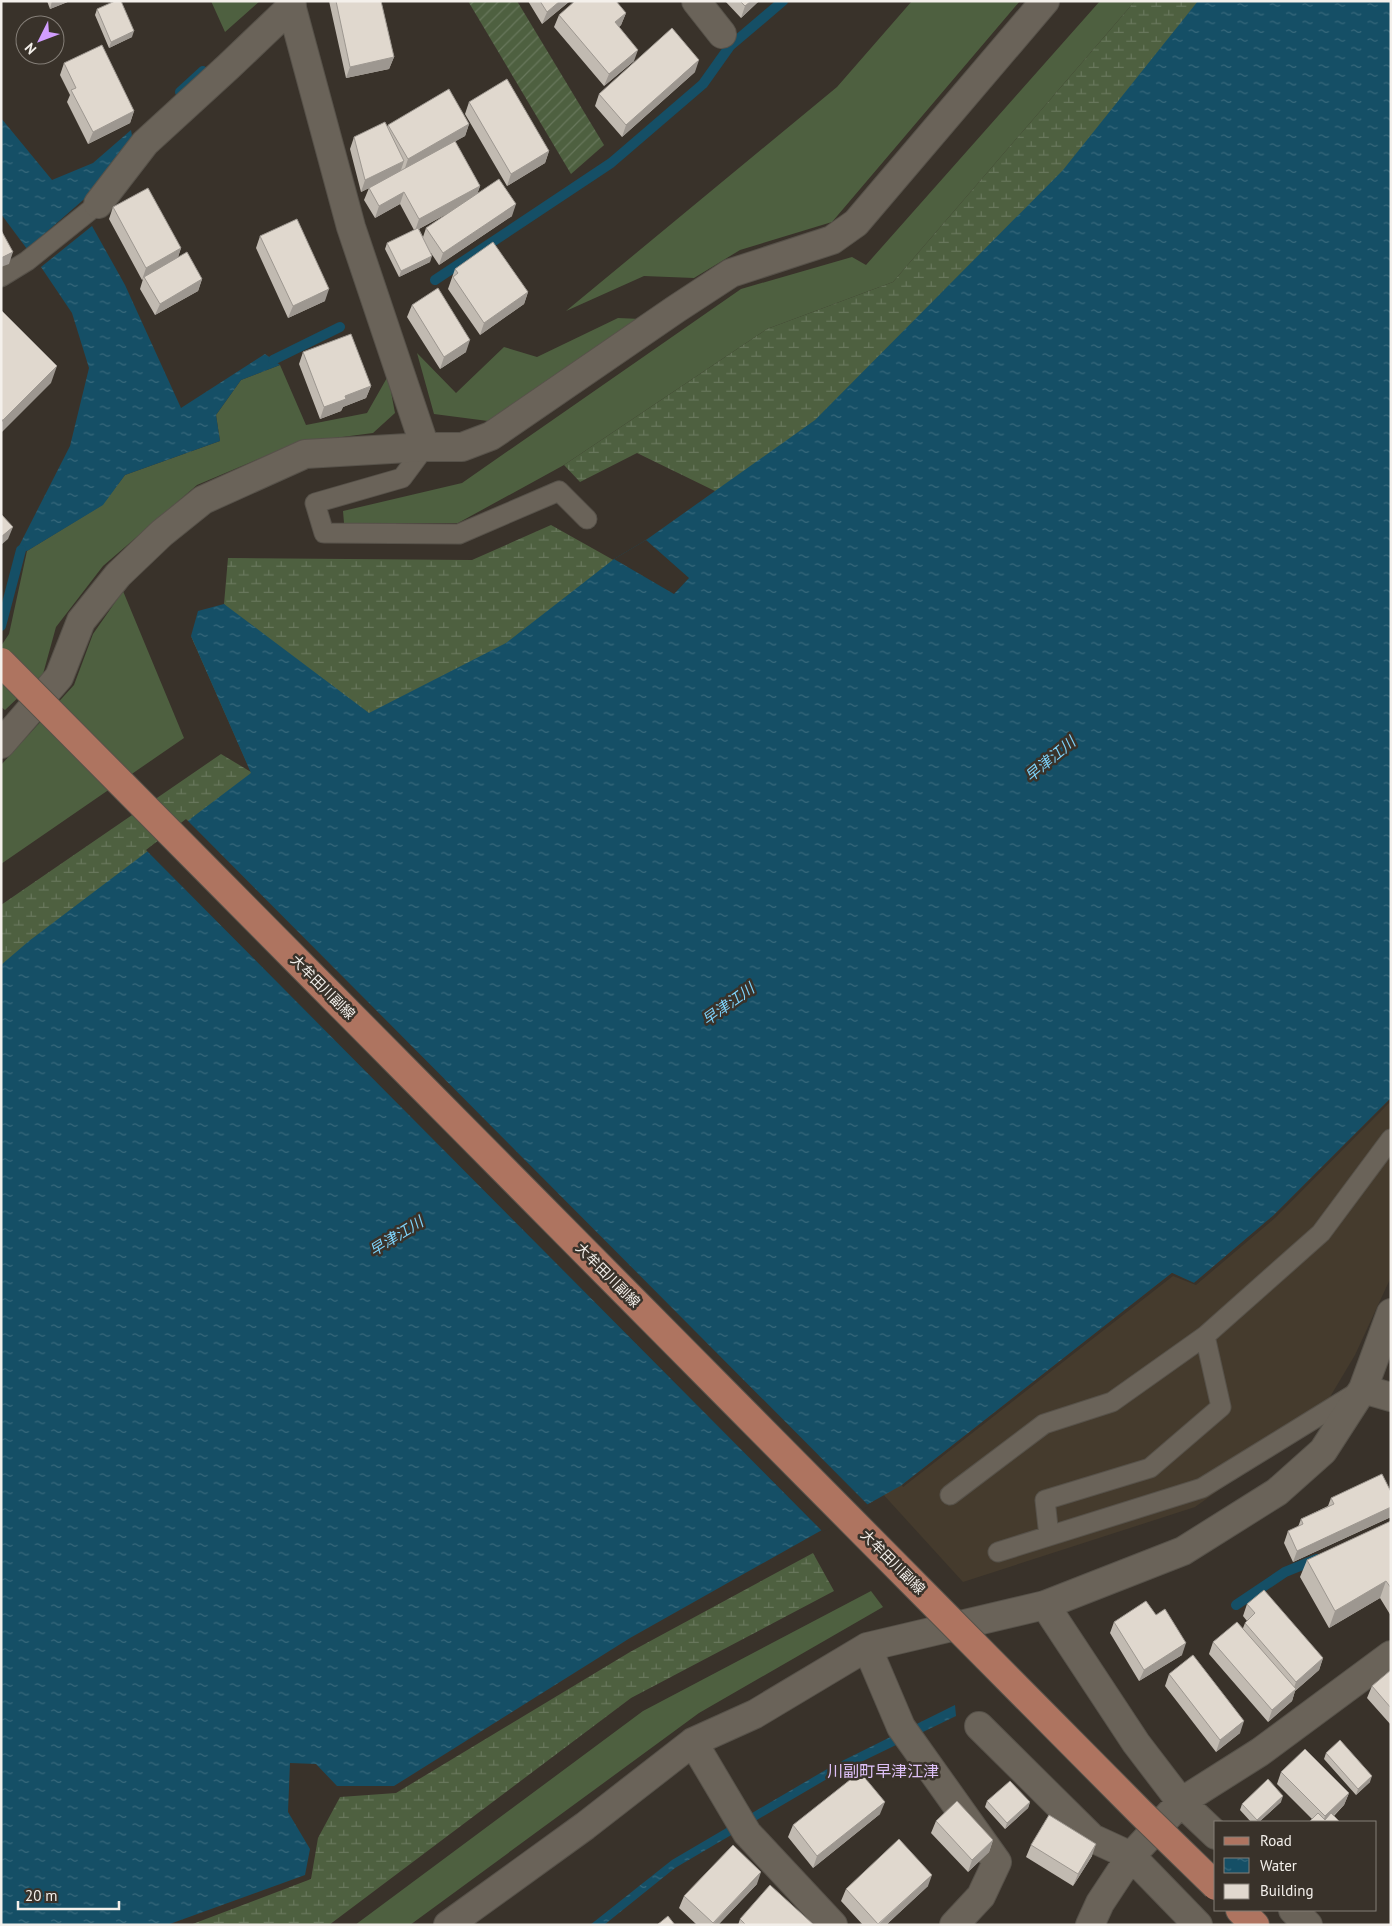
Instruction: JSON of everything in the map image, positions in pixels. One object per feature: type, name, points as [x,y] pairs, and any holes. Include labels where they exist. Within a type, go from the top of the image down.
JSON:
[{"type":"main road","name":"大牟田川副線","points":[[1,662],[1133,1805],[1214,1884]]},
{"type":"main road","points":[[1241,1911],[1255,1925]]},
{"type":"street","points":[[696,1],[722,34]]},
{"type":"street","points":[[5,734],[59,677],[81,621],[118,575],[162,533],[203,500],[305,454],[425,447],[462,447],[491,436],[731,273],[832,240],[856,222],[1045,1]]},
{"type":"street","points":[[98,204],[145,143],[291,4],[352,227],[425,447]]},
{"type":"street","points":[[448,1925],[584,1826],[693,1742],[755,1714],[867,1647],[1045,1605],[1184,1551],[1277,1492],[1323,1451],[1364,1389],[1391,1312]]},
{"type":"street","points":[[1364,1389],[1391,1397]]},
{"type":"street","points":[[1045,1605],[1136,1743],[1182,1802],[1214,1833]]},
{"type":"street","points":[[867,1647],[906,1735],[997,1862],[980,1896],[954,1925]]},
{"type":"street","points":[[1090,1925],[1100,1903],[1131,1856],[1182,1802],[1260,1752],[1391,1655]]},
{"type":"street","points":[[979,1726],[1092,1838],[1131,1856],[1198,1925]]},
{"type":"street","points":[[693,1742],[741,1825],[834,1925]]},
{"type":"street","points":[[1294,1911],[1308,1925]]},
{"type":"lane","points":[[1,277],[27,261],[98,204]]},
{"type":"lane","points":[[425,447],[402,478],[315,503],[324,532],[459,534],[559,491],[587,519]]},
{"type":"lane","points":[[950,1494],[1044,1424],[1112,1402],[1205,1336],[1321,1232],[1391,1139]]},
{"type":"lane","points":[[1050,1536],[1044,1500],[1150,1468],[1221,1407],[1205,1336]]},
{"type":"lane","points":[[998,1552],[1202,1488],[1364,1389]]},
{"type":"shaded area","points":[[1391,617],[1391,1277],[1355,1355],[1315,1422],[1195,1507],[963,1582],[646,1234]]},
{"type":"green space","points":[[211,1],[260,1],[225,32]]},
{"type":"green space","points":[[468,1],[517,1],[604,145],[571,174]]},
{"type":"green space","points":[[912,1],[1020,1],[832,222],[740,250],[694,278],[644,276],[566,311],[837,87]]},
{"type":"green space","points":[[1100,1],[1135,1],[893,282],[767,329],[564,465],[458,523],[344,523],[343,511],[462,483],[741,289],[852,257],[866,265]]},
{"type":"green space","points":[[1135,1],[1274,1],[689,578],[715,491],[637,453],[580,482],[564,465],[767,329],[893,282]]},
{"type":"green space","points":[[618,318],[641,319],[488,421],[434,414],[417,353],[456,393],[504,347],[537,357]]},
{"type":"green space","points":[[280,365],[306,425],[367,413],[388,376],[395,413],[373,433],[296,443],[197,485],[103,566],[56,627],[43,674],[5,710],[1,707],[1,646],[9,634],[27,551],[102,505],[125,475],[220,441],[216,415],[241,380]]},
{"type":"green space","points":[[551,525],[674,594],[386,767],[224,604],[228,558],[472,560]]},
{"type":"green space","points":[[123,591],[184,738],[1,864],[1,765],[74,685],[93,634]]},
{"type":"green space","points":[[191,636],[328,801],[1,1072],[1,905],[221,754],[251,772]]},
{"type":"green space","points":[[813,1553],[834,1591],[631,1698],[329,1925],[190,1925],[311,1879],[318,1838],[340,1797],[396,1793],[630,1652]]},
{"type":"green space","points":[[871,1591],[883,1607],[699,1713],[410,1925],[355,1925],[643,1711]]},
{"type":"water","name":"早津江川","points":[[1198,1],[1391,1],[1391,1098],[1273,1216],[1194,1283],[1172,1273],[902,1485],[630,1638],[394,1786],[337,1786],[316,1764],[290,1763],[288,1812],[310,1849],[305,1875],[167,1925],[1,1925],[1,965],[29,941],[251,773],[191,636],[198,611],[224,604],[369,713],[506,643],[614,559],[646,540],[815,420],[1063,170]]},
{"type":"water","points":[[1,118],[52,180],[93,163],[131,130],[133,142],[98,187],[27,249],[1,214]]},
{"type":"water","points":[[92,226],[125,285],[181,408],[265,354],[280,365],[241,380],[216,415],[220,441],[125,475],[103,505],[27,551],[18,548],[70,446],[89,368],[72,313],[41,267]]},
{"type":"water","points":[[955,1705],[956,1716],[832,1776],[675,1868],[604,1925],[590,1925],[672,1860],[834,1765]]},
{"type":"pier","points":[[646,540],[689,578],[674,594],[614,559]]},
{"type":"pier","points":[[186,819],[869,1506],[823,1532],[146,850]]},
{"type":"pier","points":[[1391,1098],[1391,1101],[1275,1218],[1196,1285],[1173,1276],[903,1487],[902,1485],[1172,1273],[1194,1283],[1273,1216]]},
{"type":"building","points":[[115,1],[121,1],[134,31],[111,42],[97,9]]},
{"type":"building","points":[[336,1],[381,1],[394,57],[350,67]]},
{"type":"building","points":[[540,1],[560,1],[547,12]]},
{"type":"building","points":[[575,1],[616,1],[626,13],[615,22],[638,50],[609,74],[559,15]]},
{"type":"building","points":[[740,1],[751,1],[745,6]]},
{"type":"building","points":[[672,28],[699,60],[626,125],[599,94]]},
{"type":"building","points":[[102,45],[134,111],[93,132],[71,90],[76,88],[65,63]]},
{"type":"building","points":[[507,79],[549,151],[511,174],[469,102]]},
{"type":"building","points":[[449,89],[469,124],[408,159],[388,125]]},
{"type":"building","points":[[385,122],[404,161],[365,180],[354,137]]},
{"type":"building","points":[[455,141],[480,186],[419,219],[404,192],[379,206],[369,188]]},
{"type":"building","points":[[499,179],[516,204],[443,253],[426,228]]},
{"type":"building","points":[[148,188],[181,248],[146,268],[113,207]]},
{"type":"building","points":[[297,219],[329,289],[293,306],[260,236]]},
{"type":"building","points":[[418,228],[432,256],[401,271],[387,243]]},
{"type":"building","points":[[1,230],[13,252],[1,258]]},
{"type":"building","points":[[493,242],[528,292],[484,323],[453,277],[458,273],[455,269]]},
{"type":"building","points":[[187,252],[202,279],[160,304],[144,277]]},
{"type":"building","points":[[438,288],[470,340],[444,357],[412,305]]},
{"type":"building","points":[[1,310],[57,366],[3,420],[1,419]]},
{"type":"building","points":[[351,334],[371,386],[345,396],[346,399],[324,407],[303,352]]},
{"type":"building","points":[[1,514],[13,527],[1,537]]},
{"type":"building","points":[[1382,1474],[1391,1492],[1391,1507],[1297,1551],[1288,1531],[1303,1524],[1301,1519],[1334,1504],[1331,1498]]},
{"type":"building","points":[[1391,1521],[1391,1588],[1386,1581],[1335,1611],[1307,1560]]},
{"type":"building","points":[[1264,1590],[1323,1658],[1296,1682],[1245,1623],[1255,1613],[1247,1604]]},
{"type":"building","points":[[1146,1601],[1156,1615],[1165,1609],[1186,1643],[1144,1670],[1114,1622]]},
{"type":"building","points":[[1237,1622],[1296,1689],[1272,1710],[1213,1642]]},
{"type":"building","points":[[1193,1655],[1244,1721],[1220,1740],[1169,1674]]},
{"type":"building","points":[[1391,1670],[1391,1708],[1372,1686]]},
{"type":"building","points":[[1340,1740],[1372,1776],[1358,1789],[1326,1753]]},
{"type":"building","points":[[1305,1749],[1349,1793],[1325,1816],[1281,1772]]},
{"type":"building","points":[[860,1772],[885,1802],[817,1856],[793,1825]]},
{"type":"building","points":[[1268,1779],[1283,1796],[1257,1820],[1242,1804]]},
{"type":"building","points":[[1010,1781],[1030,1802],[1007,1823],[987,1801]]},
{"type":"building","points":[[957,1801],[993,1840],[972,1860],[936,1821]]},
{"type":"building","points":[[1318,1813],[1325,1820],[1331,1813],[1339,1821],[1310,1821]]},
{"type":"building","points":[[1049,1815],[1096,1844],[1078,1874],[1031,1845]]},
{"type":"building","points":[[899,1839],[932,1875],[878,1924],[846,1889]]},
{"type":"building","points":[[733,1845],[761,1872],[713,1923],[684,1896]]},
{"type":"building","points":[[770,1885],[814,1925],[746,1925],[740,1919]]},
{"type":"building","points":[[668,1916],[675,1925],[657,1925]]},
{"type":"waterway","points":[[435,280],[611,163],[703,84],[730,46],[783,1]]},
{"type":"waterway","points":[[180,92],[203,71]]},
{"type":"waterway","points":[[273,360],[340,327]]},
{"type":"waterway","points":[[1,626],[21,550]]},
{"type":"waterway","points":[[1236,1605],[1285,1572],[1317,1559]]},
{"type":"district","name":"川副町早津江津","points":[[883,1771]]}]
